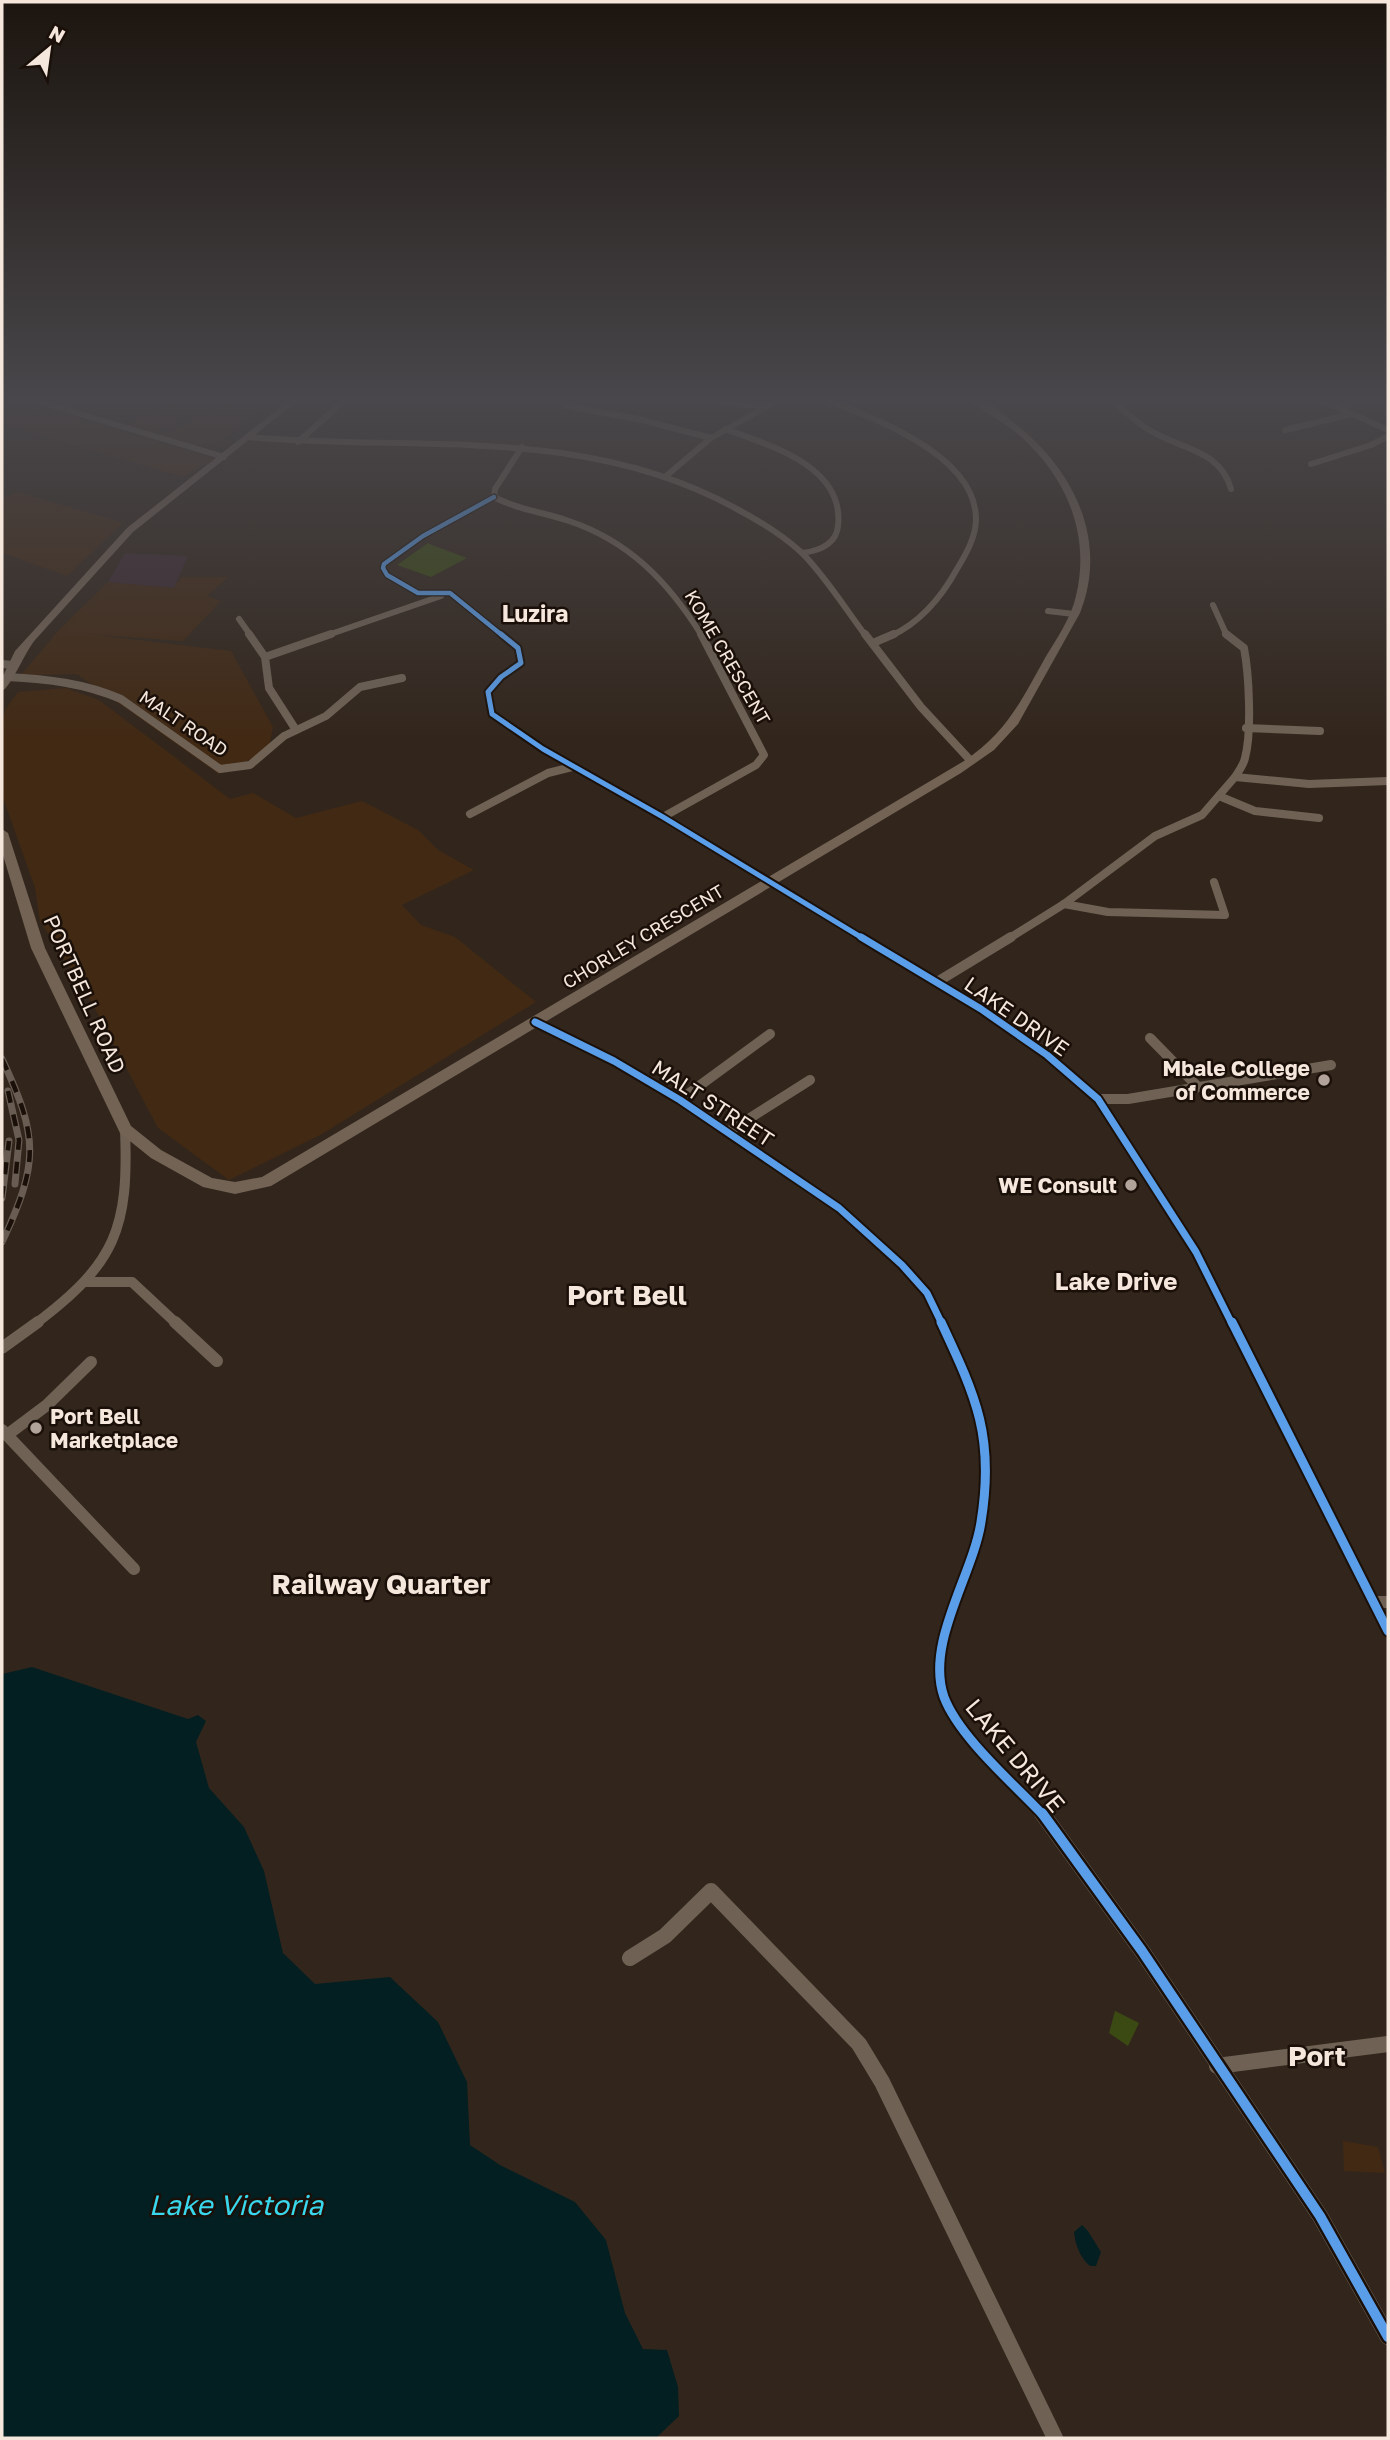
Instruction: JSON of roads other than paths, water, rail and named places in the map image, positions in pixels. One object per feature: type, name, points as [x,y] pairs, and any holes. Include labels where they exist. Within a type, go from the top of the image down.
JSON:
[{"type":"main road","points":[[2,688],[31,638],[130,530],[153,512]]},
{"type":"main road","name":"CHORLEY CRESCENT","points":[[125,1129],[156,1154],[208,1183],[236,1188],[266,1182],[993,746],[1015,722],[1074,614],[1081,596],[1087,550],[1085,526],[1080,512]]},
{"type":"main road","name":"PORTBELL ROAD","points":[[2,833],[38,948],[125,1129]]},
{"type":"street","points":[[450,593],[418,593],[387,575],[383,566],[423,536],[467,512]]},
{"type":"street","name":"KOME CRESCENT","points":[[535,512],[592,529],[618,542],[656,572],[709,650],[762,747],[764,755],[756,765],[663,817]]},
{"type":"street","points":[[743,512],[802,553],[921,707],[970,760]]},
{"type":"street","points":[[802,553],[823,548],[837,532],[840,512]]},
{"type":"street","points":[[873,643],[909,628],[929,611],[941,595],[972,537],[974,512]]},
{"type":"street","points":[[265,657],[450,593]]},
{"type":"street","name":"LAKE DRIVE","points":[[450,593],[518,648],[521,656],[519,665],[500,677],[488,692],[489,709],[499,722],[937,982],[1047,1055],[1098,1099],[1196,1252],[1388,1631]]},
{"type":"street","points":[[937,982],[1064,904],[1155,836],[1202,816],[1235,777],[1245,760],[1248,669],[1244,649],[1226,635],[1213,605]]},
{"type":"street","points":[[1048,611],[1074,614]]},
{"type":"street","points":[[239,619],[265,657],[268,688],[296,730]]},
{"type":"street","points":[[2,664],[13,665]]},
{"type":"street","name":"MALT ROAD","points":[[7,677],[66,681],[116,697],[223,770],[238,770],[254,763],[282,737],[328,716],[348,695],[362,686],[402,678]]},
{"type":"street","points":[[1247,728],[1320,731]]},
{"type":"street","points":[[470,814],[548,773],[572,767]]},
{"type":"street","points":[[1235,777],[1309,784],[1388,781]]},
{"type":"street","points":[[1219,796],[1243,809],[1262,815],[1319,818]]},
{"type":"street","points":[[1064,904],[1108,912],[1225,915],[1214,882]]},
{"type":"street","name":"MALT STREET","points":[[535,1022],[614,1061],[680,1100],[864,1228]]},
{"type":"street","points":[[680,1100],[770,1034]]},
{"type":"street","points":[[1150,1038],[1198,1087]]},
{"type":"street","points":[[1098,1099],[1128,1099],[1331,1065]]},
{"type":"street","points":[[728,1132],[810,1080]]},
{"type":"street","points":[[2,1348],[60,1307],[85,1282],[110,1247],[121,1221],[126,1164],[125,1129]]},
{"type":"street","name":"LAKE DRIVE","points":[[864,1228],[927,1293],[969,1381],[985,1436],[987,1463],[981,1524],[940,1654],[944,1696],[963,1730],[1046,1819],[1142,1951],[1320,2216],[1388,2337]]},
{"type":"street","points":[[85,1282],[132,1282],[217,1361]]},
{"type":"street","points":[[91,1362],[47,1405],[4,1432],[134,1569]]},
{"type":"street","points":[[1374,1602],[1388,1601]]},
{"type":"street","points":[[630,1958],[665,1936],[710,1891],[841,2024],[859,2045],[882,2082],[1055,2438]]},
{"type":"street","points":[[1217,2066],[1388,2044]]},
{"type":"water","name":"Lake Victoria","points":[[32,1667],[188,1719],[198,1715],[206,1721],[196,1742],[209,1788],[244,1827],[264,1871],[283,1953],[315,1984],[390,1977],[438,2022],[467,2082],[470,2145],[500,2165],[575,2202],[606,2240],[625,2313],[643,2349],[667,2350],[678,2387],[679,2416],[656,2438],[2,2438],[2,1674]]},
{"type":"water","points":[[1082,2225],[1101,2252],[1096,2266],[1086,2263],[1077,2246],[1074,2232]]},
{"type":"railway","points":[[2,1059],[23,1110],[30,1150],[23,1191],[2,1242]]},
{"type":"railway","points":[[8,1091],[19,1140],[15,1184]]},
{"type":"railway","points":[[2,1198],[9,1141]]},
{"type":"place","name":"Mbale College of Commerce","points":[[1324,1080]]},
{"type":"place","name":"WE Consult","points":[[1131,1185]]},
{"type":"place","name":"Port Bell Marketplace","points":[[36,1428]]},
{"type":"district","name":"Luzira","points":[[535,613]]},
{"type":"district","name":"Lake Drive","points":[[1116,1280]]},
{"type":"district","name":"Port Bell","points":[[627,1294]]},
{"type":"district","name":"Railway Quarter","points":[[381,1583]]},
{"type":"district","name":"Port","points":[[1317,2055]]}]
